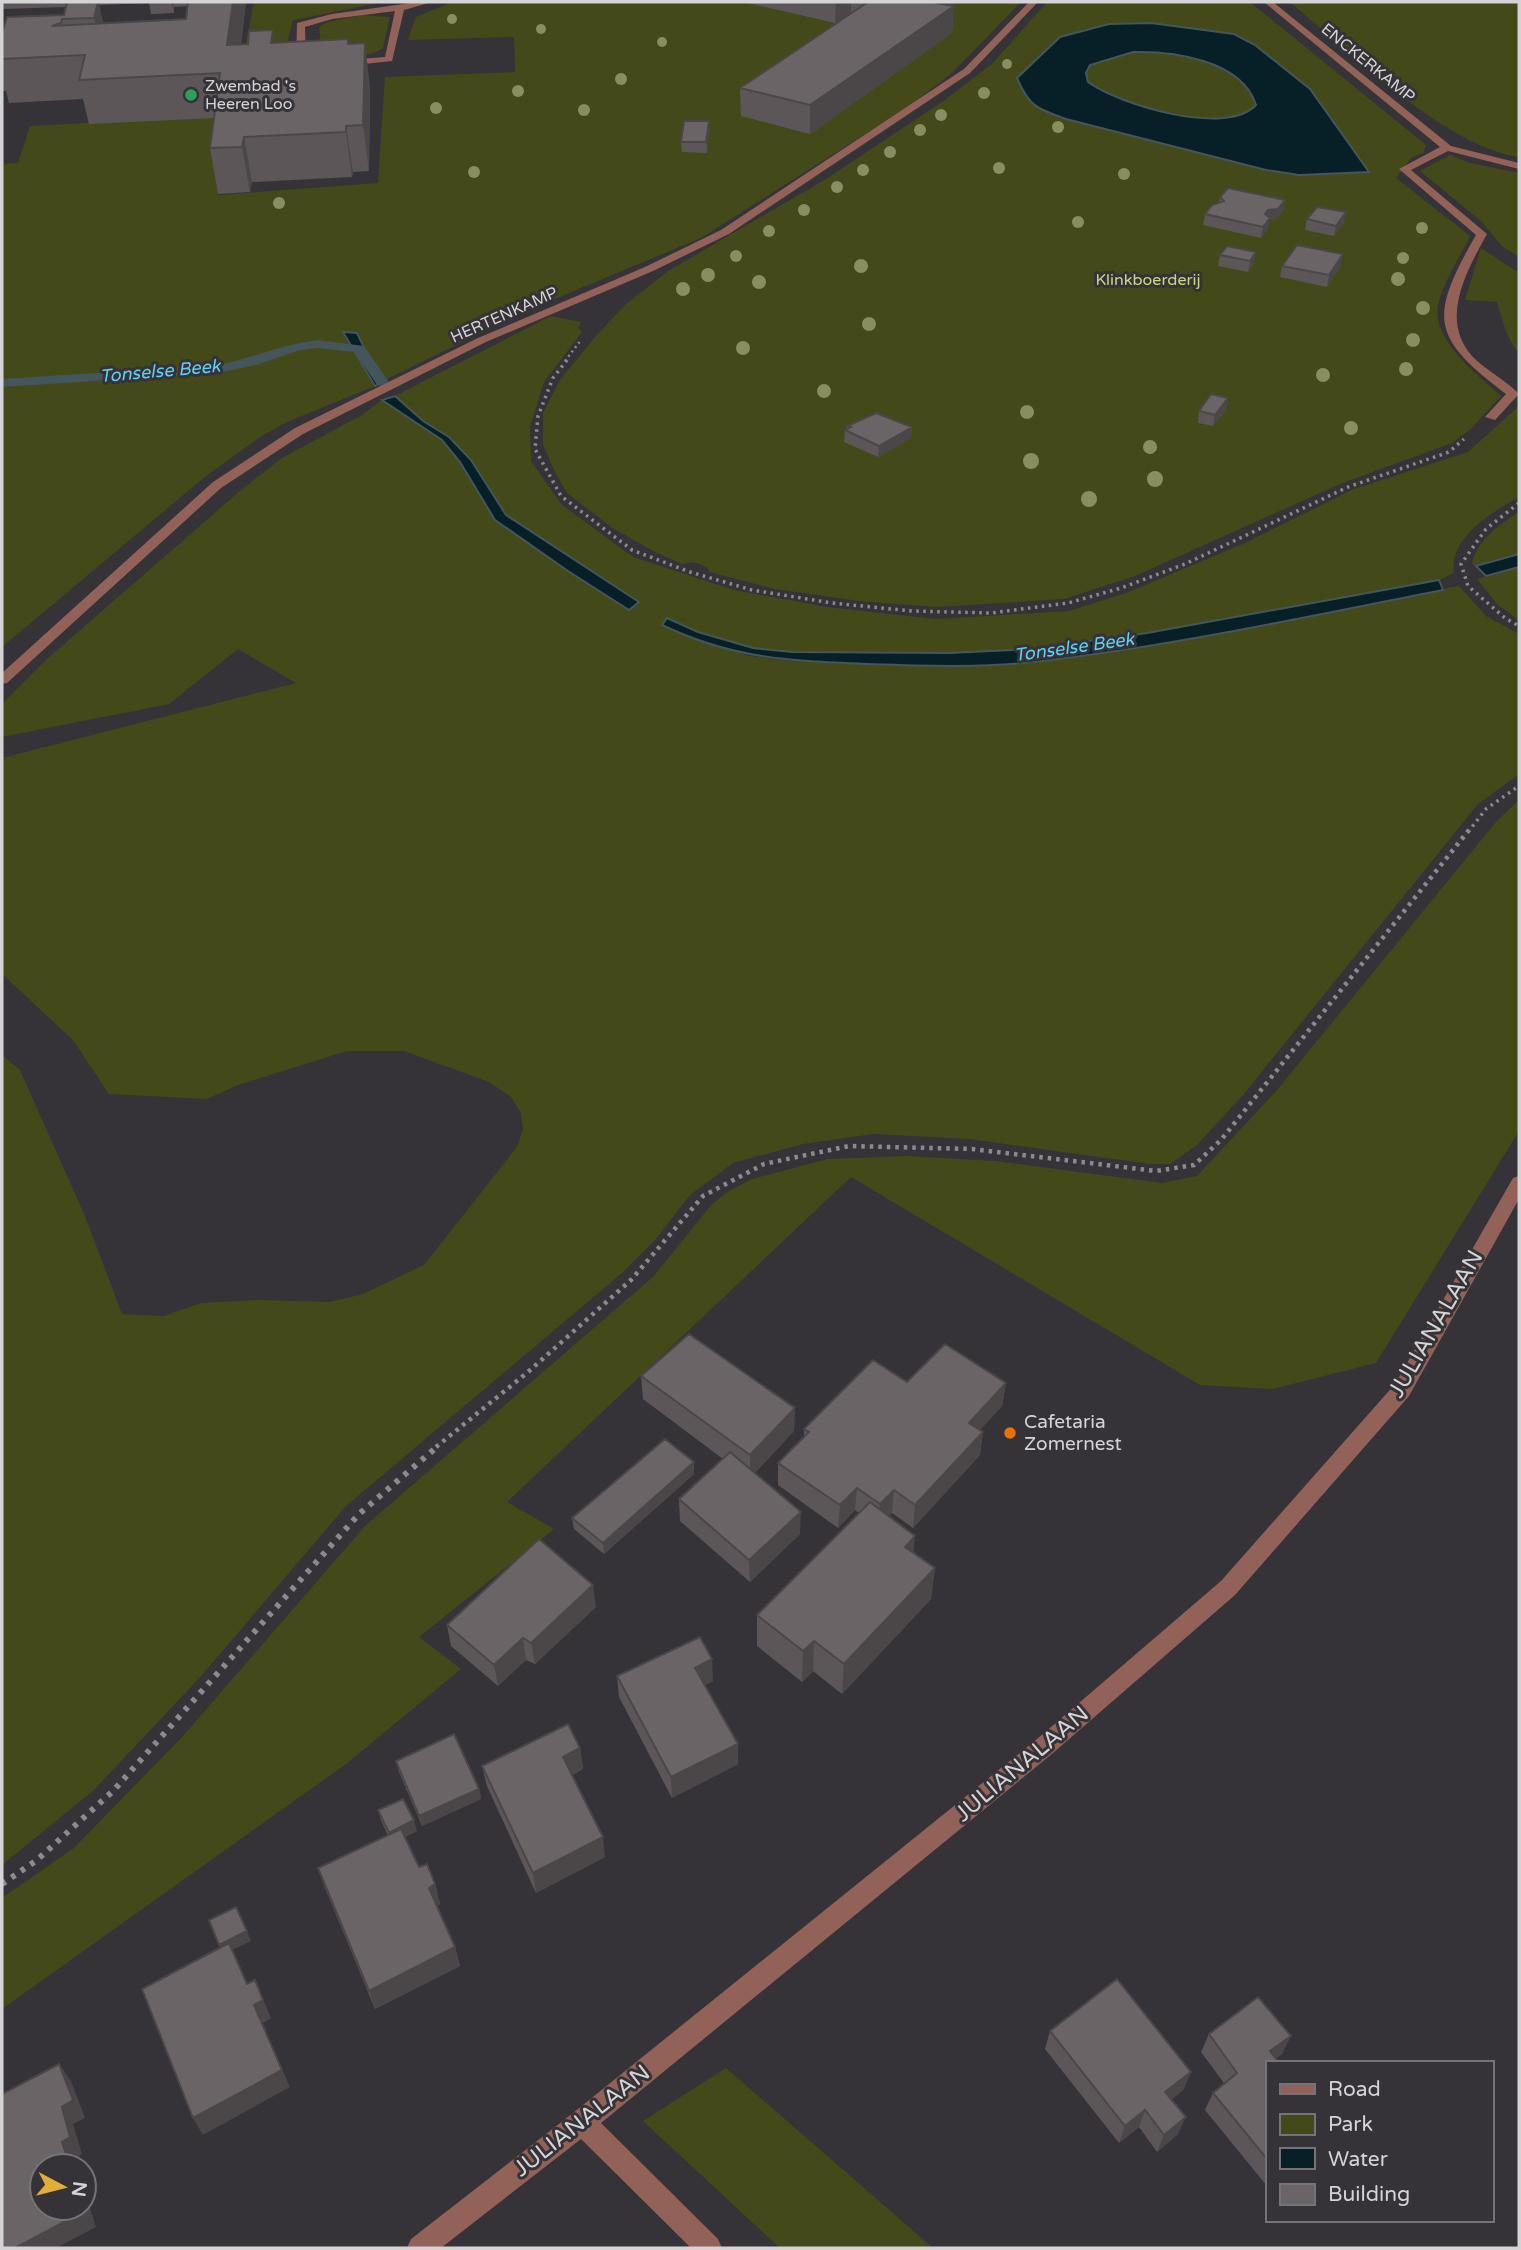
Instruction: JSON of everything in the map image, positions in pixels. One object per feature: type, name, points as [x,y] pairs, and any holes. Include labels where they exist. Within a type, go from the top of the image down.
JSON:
[{"type":"street","points":[[314,65],[301,66],[300,26],[318,19],[400,10],[428,2]]},
{"type":"street","name":"HERTENKAMP","points":[[2,680],[217,485],[279,444],[299,431],[482,340],[649,268],[724,232],[967,71],[1034,2]]},
{"type":"street","name":"ENCKERKAMP","points":[[1268,2],[1447,148],[1490,161],[1519,166]]},
{"type":"street","points":[[339,63],[389,59],[400,10]]},
{"type":"street","points":[[1447,148],[1404,169],[1482,234],[1464,266],[1451,309],[1451,333],[1470,361],[1513,394],[1491,417]]},
{"type":"street","name":"JULIANALAAN","points":[[420,2248],[582,2122],[1045,1746],[1228,1588],[1402,1390],[1519,1183]]},
{"type":"street","points":[[582,2122],[709,2248]]},
{"type":"path","points":[[582,339],[553,377],[538,416],[535,449],[561,496],[632,550],[690,572],[751,590],[832,603],[912,611],[992,613],[1068,603],[1121,588],[1185,564],[1348,487],[1449,452],[1491,417]]},
{"type":"path","points":[[1519,503],[1486,527],[1472,542],[1461,564],[1468,586],[1495,610],[1519,626]]},
{"type":"path","points":[[2,1884],[37,1860],[114,1790],[359,1514],[528,1372],[631,1280],[704,1196],[764,1164],[849,1146],[972,1149],[1156,1171],[1194,1166],[1230,1129],[1486,809],[1519,786]]},
{"type":"green space","points":[[254,2],[384,2],[293,20],[284,56],[243,57]]},
{"type":"green space","points":[[452,2],[1021,2],[953,72],[911,105],[701,238],[521,313],[385,380],[372,364],[363,343],[344,332],[375,386],[287,422],[260,437],[206,476],[2,647],[2,164],[18,163],[30,126],[227,115],[218,195],[378,183],[385,77],[515,72],[514,37],[408,40],[416,17]]},
{"type":"green space","name":"Klinkboerderij","points":[[1047,2],[1250,2],[1426,145],[1423,153],[1411,158],[1396,178],[1470,236],[1444,287],[1438,305],[1438,318],[1449,344],[1470,368],[1501,396],[1471,429],[1452,443],[1340,484],[1135,576],[1064,599],[936,607],[859,601],[775,589],[709,572],[708,568],[694,562],[682,564],[657,553],[614,529],[567,493],[543,444],[543,413],[560,380],[625,305],[668,271],[826,179],[942,102],[992,64]]},
{"type":"green space","points":[[1290,2],[1519,2],[1519,157],[1490,149],[1429,116],[1368,69]]},
{"type":"green space","points":[[362,15],[390,17],[383,48],[361,56],[322,55],[319,27],[327,22]]},
{"type":"green space","points":[[1450,155],[1470,163],[1519,173],[1519,257],[1502,246],[1481,221],[1420,171]]},
{"type":"green space","points":[[1481,248],[1519,273],[1519,353],[1508,335],[1497,302],[1465,300]]},
{"type":"green space","points":[[551,316],[581,322],[578,328],[582,332],[544,382],[530,427],[531,461],[562,505],[633,557],[734,590],[827,607],[935,619],[1069,611],[1129,592],[1245,543],[1354,489],[1468,452],[1519,406],[1519,497],[1486,518],[1465,537],[1454,560],[1454,573],[1439,580],[1147,633],[1031,649],[949,653],[792,652],[753,648],[698,632],[667,619],[672,630],[749,656],[791,661],[952,666],[1041,661],[1161,643],[1459,586],[1486,616],[1519,634],[1519,774],[1478,804],[1243,1095],[1197,1145],[1170,1164],[1150,1164],[970,1139],[873,1134],[803,1144],[733,1163],[690,1195],[655,1240],[622,1273],[346,1506],[202,1675],[94,1790],[2,1865],[2,1055],[20,1070],[85,1216],[122,1314],[164,1316],[201,1303],[257,1300],[330,1302],[363,1294],[424,1265],[517,1147],[523,1129],[521,1113],[511,1097],[489,1082],[404,1051],[347,1051],[238,1085],[207,1099],[109,1094],[73,1040],[2,974],[2,758],[296,683],[238,649],[169,704],[2,737],[2,704],[47,659],[241,490],[282,458],[362,415],[382,400],[442,440],[460,462],[495,520],[639,601],[506,515],[471,460],[449,437],[423,421],[395,396]]},
{"type":"green space","points":[[1519,512],[1519,554],[1476,566],[1472,564],[1484,541]]},
{"type":"green space","points":[[1519,567],[1519,620],[1498,605],[1477,579]]},
{"type":"green space","points":[[1519,800],[1519,1131],[1376,1363],[1273,1389],[1200,1385],[851,1177],[507,1502],[554,1529],[419,1637],[461,1669],[346,1764],[2,2009],[2,1898],[74,1848],[184,1735],[365,1526],[653,1277],[712,1204],[752,1179],[828,1159],[907,1156],[995,1161],[1162,1183],[1197,1176],[1277,1090],[1496,822]]},
{"type":"green space","points":[[726,2068],[933,2248],[780,2248],[643,2121]]},
{"type":"water","points":[[1151,23],[1234,34],[1255,45],[1310,89],[1369,172],[1299,175],[1266,170],[1066,119],[1041,109],[1030,101],[1017,78],[1060,37],[1109,24]],"holes":[[[1133,52],[1186,56],[1221,68],[1248,90],[1256,105],[1241,114],[1222,118],[1198,118],[1147,108],[1103,91],[1088,82],[1086,73],[1090,65]]]},
{"type":"water","points":[[343,332],[357,333],[372,364],[385,380],[375,386]]},
{"type":"water","points":[[395,396],[423,421],[449,437],[471,460],[506,515],[639,602],[629,610],[495,520],[460,462],[442,440],[382,400]]},
{"type":"water","points":[[1519,554],[1519,567],[1486,576],[1476,566]]},
{"type":"water","points":[[1439,580],[1443,590],[1293,620],[1143,647],[999,665],[840,663],[788,659],[713,645],[662,625],[667,618],[698,632],[753,648],[792,652],[949,653],[1031,649],[1147,633]]},
{"type":"building","points":[[67,2],[98,2],[94,18],[62,19],[61,23],[52,26],[186,19],[188,2],[233,2],[227,45],[248,44],[249,31],[273,30],[271,43],[348,39],[348,44],[365,43],[363,125],[346,126],[346,132],[244,137],[242,147],[210,148],[220,73],[79,80],[85,55],[2,59],[2,33],[7,17],[64,15]]},
{"type":"building","points":[[868,2],[938,2],[954,6],[810,105],[740,88]]},
{"type":"building","points":[[684,121],[709,121],[706,142],[681,142]]},
{"type":"building","points":[[1228,188],[1285,200],[1278,209],[1268,210],[1265,214],[1270,218],[1263,227],[1205,214],[1212,205],[1224,201],[1220,197]]},
{"type":"building","points":[[1317,207],[1346,212],[1336,226],[1307,219]]},
{"type":"building","points":[[1297,245],[1343,254],[1329,275],[1282,266]]},
{"type":"building","points":[[1227,246],[1256,252],[1250,261],[1220,255]]},
{"type":"building","points":[[1211,394],[1228,398],[1215,415],[1199,411]]},
{"type":"building","points":[[876,413],[912,427],[879,446],[845,430],[851,427],[847,426]]},
{"type":"building","points":[[689,1334],[795,1408],[750,1455],[641,1376]]},
{"type":"building","points":[[945,1344],[1006,1383],[969,1423],[983,1432],[915,1505],[894,1490],[880,1504],[857,1488],[840,1505],[778,1463],[809,1432],[804,1429],[873,1360],[907,1382]]},
{"type":"building","points":[[665,1439],[694,1462],[603,1543],[572,1518]]},
{"type":"building","points":[[730,1452],[801,1512],[749,1560],[679,1499]]},
{"type":"building","points":[[870,1502],[915,1536],[905,1547],[935,1568],[844,1664],[814,1641],[803,1651],[757,1615]]},
{"type":"building","points":[[539,1539],[593,1585],[531,1643],[523,1638],[494,1665],[447,1625]]},
{"type":"building","points":[[700,1637],[712,1659],[695,1668],[738,1744],[671,1777],[617,1676]]},
{"type":"building","points":[[568,1724],[580,1748],[563,1757],[603,1837],[533,1873],[482,1766]]},
{"type":"building","points":[[454,1734],[479,1789],[419,1816],[396,1761]]},
{"type":"building","points":[[403,1799],[414,1820],[389,1833],[378,1810]]},
{"type":"building","points":[[401,1829],[419,1867],[427,1864],[435,1884],[429,1888],[455,1947],[369,1991],[318,1868]]},
{"type":"building","points":[[236,1907],[247,1931],[219,1945],[209,1920]]},
{"type":"building","points":[[229,1943],[247,1984],[255,1980],[263,2000],[254,2005],[282,2070],[193,2118],[142,1989]]},
{"type":"building","points":[[1117,1979],[1191,2072],[1165,2092],[1186,2117],[1164,2135],[1145,2110],[1125,2126],[1050,2031]]},
{"type":"building","points":[[1258,1997],[1291,2036],[1270,2051],[1278,2061],[1266,2061],[1266,2158],[1213,2093],[1237,2073],[1209,2034]]},
{"type":"building","points":[[59,2064],[73,2100],[62,2107],[70,2137],[62,2142],[65,2152],[28,2152],[28,2222],[64,2222],[15,2248],[2,2248],[2,2094]]},
{"type":"waterway","name":"Tonselse Beek","points":[[2,383],[218,369],[254,361],[298,346],[318,344],[359,349],[382,382]]},
{"type":"place","name":"Zwembad 's Heeren Loo","points":[[191,95]]},
{"type":"place","name":"Cafetaria Zomernest","points":[[1010,1433]]}]
